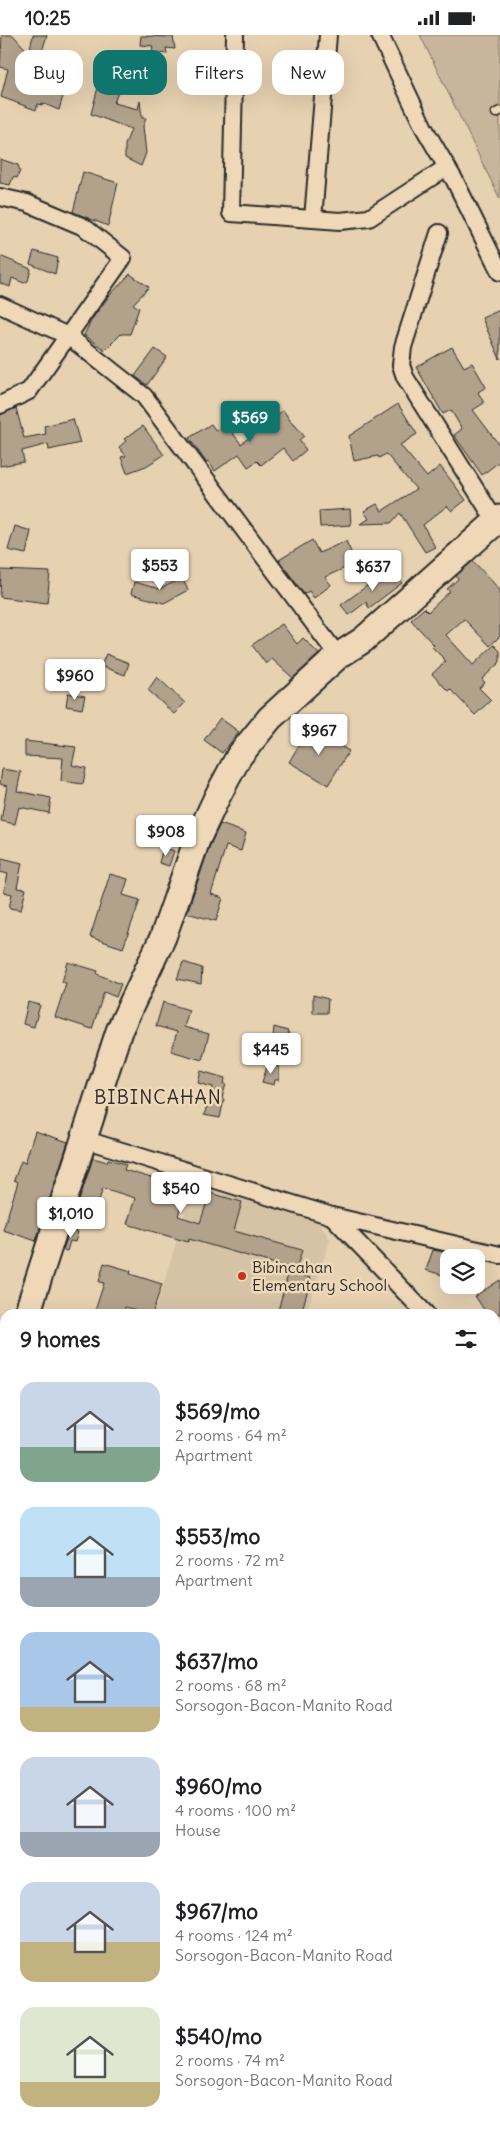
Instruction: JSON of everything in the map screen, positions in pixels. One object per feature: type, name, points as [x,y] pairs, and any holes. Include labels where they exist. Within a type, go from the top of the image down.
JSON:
[{"type":"main road","points":[[29,1309],[119,1031],[163,937],[197,840],[239,756],[270,718],[338,657],[364,640],[498,520]]},
{"type":"street","points":[[234,35],[231,213],[340,221],[369,218],[447,167]]},
{"type":"street","points":[[313,219],[328,35]]},
{"type":"street","points":[[380,35],[424,128],[447,167],[500,272]]},
{"type":"street","points":[[0,197],[27,203],[84,227],[123,258],[28,391],[0,405]]},
{"type":"street","points":[[439,233],[401,356],[401,365],[405,377],[498,520]]},
{"type":"street","points":[[0,305],[68,335],[144,396],[338,657]]},
{"type":"street","points":[[83,1139],[332,1216],[500,1255]]},
{"type":"street","points":[[332,1216],[421,1309]]},
{"type":"shaded area","points":[[420,35],[500,35],[500,199],[424,43]]},
{"type":"shaded area","name":"Bibincahan Elementary School","points":[[194,1185],[318,1221],[330,1239],[308,1309],[156,1309]]},
{"type":"building","points":[[2,35],[13,35],[26,50],[15,50],[15,95],[63,96],[59,110],[42,103],[42,105],[38,104],[36,110],[1,97],[8,69],[0,67]]},
{"type":"building","points":[[33,35],[47,35],[42,50],[30,50]]},
{"type":"building","points":[[141,36],[173,37],[175,49],[152,50],[153,46],[140,45]]},
{"type":"building","points":[[96,95],[117,95],[114,103],[138,109],[140,101],[142,118],[146,118],[143,126],[146,153],[141,166],[125,158],[125,145],[131,129],[91,114]]},
{"type":"building","points":[[0,159],[18,165],[20,171],[17,178],[13,177],[10,185],[0,183]]},
{"type":"building","points":[[83,172],[118,183],[108,226],[73,212]]},
{"type":"building","points":[[34,251],[58,258],[55,274],[30,264]]},
{"type":"building","points":[[0,256],[31,269],[28,281],[24,283],[12,278],[10,287],[0,283]]},
{"type":"building","points":[[130,274],[149,287],[133,304],[139,308],[130,334],[121,334],[105,350],[84,335],[92,319],[109,296]]},
{"type":"building","points":[[500,310],[500,359],[482,318]]},
{"type":"building","points":[[452,347],[464,367],[472,363],[486,387],[478,392],[484,403],[473,410],[500,446],[500,461],[482,475],[454,435],[462,429],[451,410],[443,414],[416,367]]},
{"type":"building","points":[[155,349],[167,357],[147,385],[135,376]]},
{"type":"building","points":[[398,404],[417,434],[400,445],[427,477],[440,466],[466,500],[452,511],[447,506],[423,525],[435,547],[425,552],[400,513],[391,523],[360,524],[369,519],[364,511],[377,504],[382,511],[416,489],[386,454],[379,458],[378,456],[354,461],[349,436]]},
{"type":"building","points":[[16,408],[24,438],[46,434],[44,426],[73,419],[80,443],[49,450],[48,444],[22,451],[24,462],[0,466],[0,415]]},
{"type":"building","points":[[283,410],[304,436],[299,440],[306,450],[293,461],[283,448],[261,465],[257,461],[248,467],[239,454],[215,471],[189,438],[211,424],[216,431],[226,424],[241,444]]},
{"type":"building","points":[[143,426],[164,455],[146,466],[127,473],[121,457],[126,456],[119,447],[126,441],[124,439]]},
{"type":"building","points":[[350,509],[351,525],[320,527],[319,511]]},
{"type":"building","points":[[15,526],[31,531],[26,554],[8,550]]},
{"type":"building","points":[[312,540],[319,553],[346,541],[356,563],[325,577],[331,585],[314,598],[309,591],[304,594],[279,560]]},
{"type":"building","points":[[473,561],[500,590],[500,636],[490,646],[464,619],[446,635],[473,665],[494,645],[500,651],[500,662],[482,679],[485,683],[479,688],[491,700],[475,715],[450,689],[448,691],[432,674],[446,661],[432,647],[434,645],[411,620],[424,608],[428,612],[450,591],[447,589],[458,579],[456,576]]},
{"type":"building","points":[[391,568],[402,583],[369,608],[366,602],[349,615],[341,605]]},
{"type":"building","points":[[1,570],[50,572],[47,603],[0,597]]},
{"type":"building","points":[[182,578],[188,590],[164,603],[131,594],[134,582],[160,589]]},
{"type":"building","points":[[282,624],[297,644],[303,638],[319,654],[293,678],[272,659],[266,664],[252,645]]},
{"type":"building","points":[[106,654],[129,663],[125,675],[101,666]]},
{"type":"building","points":[[157,677],[185,703],[174,714],[148,690]]},
{"type":"building","points":[[68,693],[85,696],[82,709],[66,706]]},
{"type":"building","points":[[220,718],[239,732],[222,753],[204,740]]},
{"type":"building","points":[[309,728],[349,751],[328,785],[289,762]]},
{"type":"building","points":[[25,741],[76,747],[72,765],[86,768],[83,784],[61,781],[63,758],[25,756]]},
{"type":"building","points":[[2,769],[21,772],[17,791],[51,798],[49,813],[19,807],[15,824],[1,821],[7,786],[0,784]]},
{"type":"building","points":[[220,824],[246,833],[241,851],[226,846],[211,894],[223,898],[216,921],[187,913],[210,845]]},
{"type":"building","points":[[163,847],[174,851],[169,866],[159,863]]},
{"type":"building","points":[[2,858],[22,863],[17,888],[26,889],[21,910],[9,908],[12,894],[4,892],[8,874],[0,872]]},
{"type":"building","points":[[110,874],[128,879],[123,895],[140,900],[123,948],[90,937]]},
{"type":"building","points":[[68,962],[98,971],[97,974],[121,984],[116,997],[104,992],[92,1029],[55,1017],[66,983],[62,982]]},
{"type":"building","points":[[183,962],[202,968],[201,984],[177,979]]},
{"type":"building","points":[[313,995],[328,999],[327,1013],[313,1013]]},
{"type":"building","points":[[28,1002],[40,1005],[34,1027],[23,1024]]},
{"type":"building","points":[[163,1002],[189,1010],[184,1027],[209,1034],[202,1060],[171,1051],[177,1032],[156,1026]]},
{"type":"building","points":[[274,1027],[288,1031],[289,1041],[272,1049]]},
{"type":"building","points":[[268,1064],[279,1067],[279,1080],[275,1080],[274,1085],[262,1082]]},
{"type":"building","points":[[201,1071],[225,1078],[224,1084],[226,1084],[222,1098],[224,1099],[220,1118],[204,1115],[213,1087],[198,1083]]},
{"type":"building","points":[[35,1131],[68,1142],[36,1241],[3,1230],[18,1182],[14,1180],[21,1161],[25,1163]]},
{"type":"building","points":[[93,1158],[107,1162],[108,1159],[126,1164],[124,1170],[186,1188],[178,1216],[200,1223],[210,1193],[242,1202],[234,1231],[302,1250],[296,1270],[189,1239],[188,1242],[127,1224],[135,1198],[103,1188],[96,1210],[78,1204]]},
{"type":"building","points":[[70,1229],[78,1232],[75,1242],[70,1241],[67,1251],[63,1250]]},
{"type":"building","points":[[433,1250],[440,1251],[440,1274],[426,1270]]},
{"type":"building","points":[[104,1263],[131,1271],[130,1274],[162,1284],[154,1309],[125,1307],[124,1309],[96,1309],[104,1283],[99,1282]]},
{"type":"building","points":[[289,1271],[311,1278],[302,1309],[278,1309]]},
{"type":"building","points":[[500,1280],[500,1309],[484,1309],[475,1296],[485,1294],[485,1290]]},
{"type":"place","name":"Bibincahan Elementary School","points":[[242,1276]]},
{"type":"district","name":"BIBINCAHAN","points":[[158,1097]]}]
